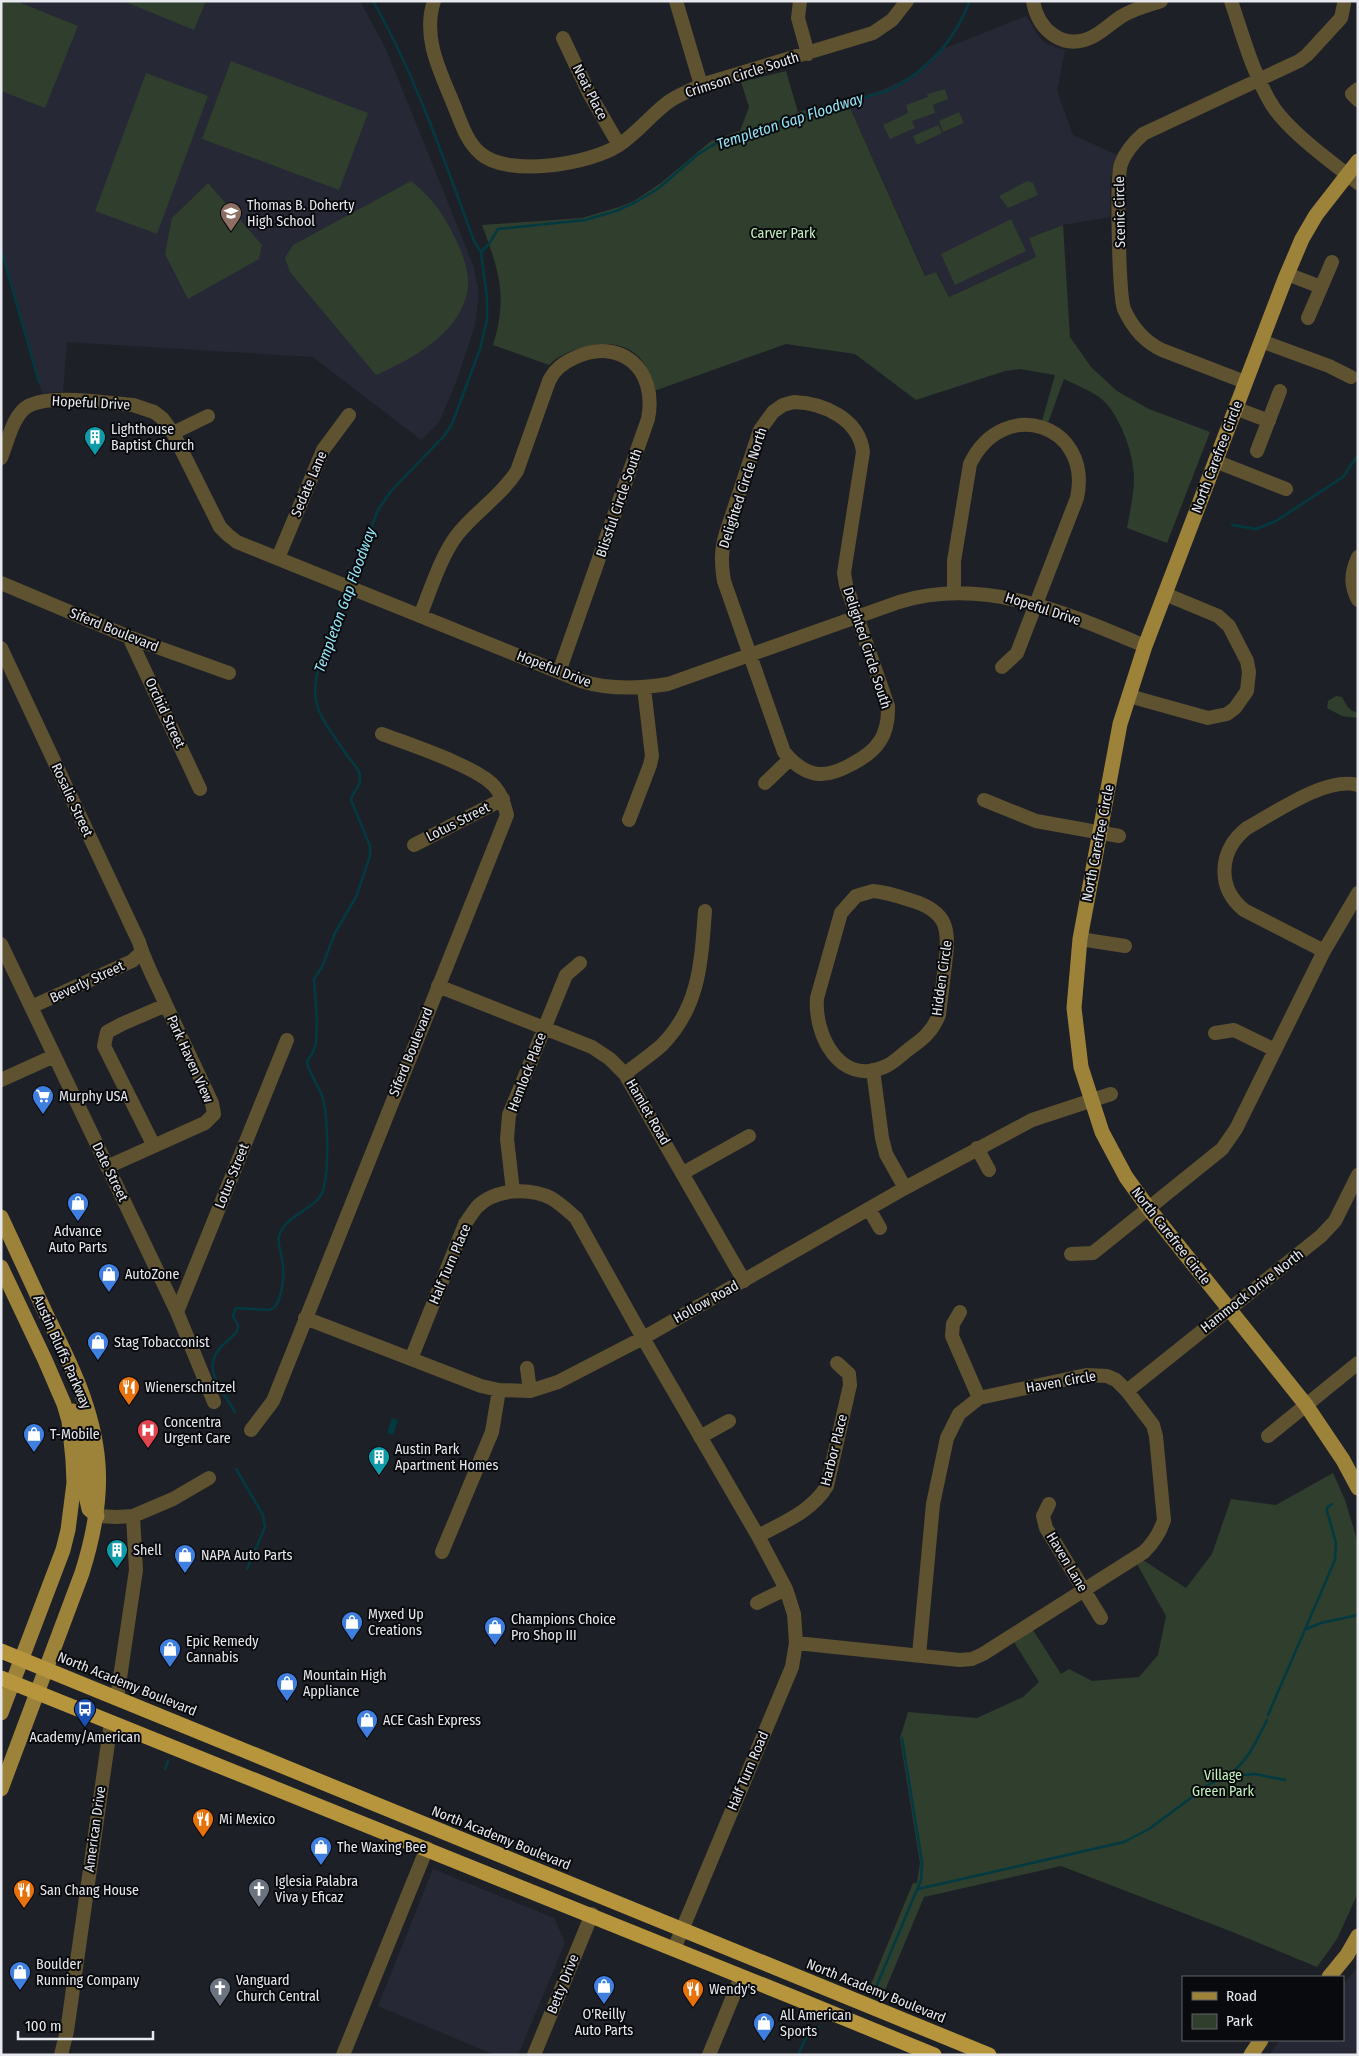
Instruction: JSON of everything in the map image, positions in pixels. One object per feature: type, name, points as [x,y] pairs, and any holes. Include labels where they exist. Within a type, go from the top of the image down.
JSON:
[{"type":"highway","name":"North Academy Boulevard","points":[[1,1651],[989,2055]]},
{"type":"highway","points":[[7,1680],[592,1914],[934,2055]]},
{"type":"main road","name":"North Carefree Circle","points":[[1358,161],[1352,178],[1313,221],[1287,274],[1145,646],[1120,724],[1080,939],[1074,1008],[1078,1048],[1091,1101],[1102,1132],[1126,1177],[1149,1209],[1306,1405],[1343,1460],[1358,1488]]},
{"type":"main road","name":"Austin Bluffs Parkway","points":[[1,1217],[76,1377],[89,1409],[96,1440],[98,1465],[97,1516],[91,1544],[1,1789]]},
{"type":"main road","name":"Austin Bluffs Parkway","points":[[4,1273],[34,1288]]},
{"type":"main road","name":"Austin Bluffs Parkway","points":[[1,1713],[7,1680],[21,1659],[63,1550],[68,1530],[74,1483],[74,1460],[69,1421],[64,1404],[4,1273]]},
{"type":"main road","points":[[64,1404],[77,1414],[86,1462],[87,1500],[89,1509],[97,1516]]},
{"type":"main road","points":[[1331,1976],[1347,1955],[1358,1936]]},
{"type":"main road","points":[[1251,2055],[1260,2041]]},
{"type":"street","name":"Crimson Circle South","points":[[434,1],[430,20],[433,52],[463,128],[481,154],[504,165],[517,166],[582,161],[608,152],[618,146],[667,103],[701,86],[873,33],[892,20],[906,1]]},
{"type":"street","points":[[676,1],[701,86]]},
{"type":"street","points":[[800,1],[798,18],[808,54]]},
{"type":"street","points":[[1033,1],[1037,17],[1046,31],[1057,38],[1074,41],[1083,40],[1099,33],[1123,15],[1135,9],[1161,1]]},
{"type":"street","points":[[1232,1],[1259,80],[1273,106],[1286,122],[1352,178]]},
{"type":"street","name":"Scenic Circle","points":[[1245,382],[1162,350],[1150,344],[1134,328],[1123,306],[1118,176],[1126,152],[1143,134],[1259,80],[1307,55],[1341,18],[1344,4]]},
{"type":"street","name":"Neat Place","points":[[563,38],[589,93],[618,146]]},
{"type":"street","points":[[1358,89],[1352,94],[1358,100]]},
{"type":"street","points":[[1308,318],[1332,262]]},
{"type":"street","points":[[1287,274],[1321,287]]},
{"type":"street","points":[[1261,341],[1329,366],[1351,377]]},
{"type":"street","name":"Blissful Circle South","points":[[420,616],[447,552],[457,536],[509,484],[517,471],[548,381],[554,372],[568,361],[582,354],[608,350],[628,357],[639,368],[647,389],[650,412],[559,672]]},
{"type":"street","points":[[1257,451],[1280,391]]},
{"type":"street","name":"Hopeful Drive","points":[[1,458],[19,417],[24,409],[32,404],[52,399],[133,405],[144,408],[162,418],[173,433],[220,527],[237,542],[581,681],[607,688],[644,688],[668,684],[856,616],[918,596],[954,592],[986,594],[1035,604],[1145,646]]},
{"type":"street","name":"Delighted Circle North","points":[[790,759],[784,752],[724,581],[721,566],[722,549],[760,430],[767,419],[783,405],[794,402],[824,408]]},
{"type":"street","name":"Delighted Circle South","points":[[790,759],[808,771],[818,774],[826,774],[844,768],[868,756],[875,749],[881,740],[888,717],[888,706],[856,616],[844,573],[863,452],[862,442],[858,433],[849,423],[824,408]]},
{"type":"street","points":[[1236,408],[1269,421]]},
{"type":"street","name":"Sedate Lane","points":[[278,558],[323,450],[349,415]]},
{"type":"street","points":[[173,433],[208,416]]},
{"type":"street","points":[[954,592],[954,561],[970,464],[977,450],[986,440],[1007,427],[1027,425],[1039,427],[1056,434],[1071,450],[1077,460],[1080,486],[1017,653],[1002,667]]},
{"type":"street","points":[[1215,461],[1286,489]]},
{"type":"street","points":[[1358,557],[1352,576],[1352,585],[1358,600]]},
{"type":"street","name":"Siferd Boulevard","points":[[1,583],[129,637],[228,673]]},
{"type":"street","points":[[1129,696],[1208,718],[1226,714],[1235,708],[1247,692],[1250,672],[1229,626],[1218,616],[1165,594]]},
{"type":"street","name":"Orchid Street","points":[[129,637],[200,789]]},
{"type":"street","name":"Rosalie Street","points":[[1,648],[139,942],[141,953],[166,1005]]},
{"type":"street","points":[[629,820],[652,756],[644,688]]},
{"type":"street","points":[[382,734],[471,769],[494,785],[503,799]]},
{"type":"street","points":[[765,782],[790,759]]},
{"type":"street","points":[[1324,951],[1244,910],[1236,904],[1226,886],[1224,874],[1227,853],[1237,836],[1247,828],[1328,785],[1345,782],[1358,785]]},
{"type":"street","name":"Siferd Boulevard","points":[[251,1430],[273,1400],[507,815],[503,799]]},
{"type":"street","name":"Lotus Street","points":[[414,845],[503,799]]},
{"type":"street","points":[[984,800],[1036,820],[1119,836]]},
{"type":"street","name":"Hidden Circle","points":[[853,891],[886,892],[926,904],[941,918],[947,929],[948,943],[945,970],[938,1015],[934,1026],[928,1035],[885,1067],[873,1070],[858,1070],[847,1066],[834,1056],[822,1037],[811,1027],[837,925],[853,891]]},
{"type":"street","points":[[1071,1254],[1093,1253],[1222,1149],[1236,1129],[1324,951],[1358,892]]},
{"type":"street","points":[[626,1074],[661,1046],[675,1029],[688,1008],[696,989],[701,966],[705,911]]},
{"type":"street","points":[[1080,939],[1125,946]]},
{"type":"street","name":"Date Street","points":[[1,944],[177,1312],[214,1402]]},
{"type":"street","name":"Beverly Street","points":[[31,1007],[132,961],[141,953]]},
{"type":"street","name":"Hemlock Place","points":[[513,1191],[507,1138],[509,1115],[566,975],[580,963]]},
{"type":"street","name":"Hamlet Road","points":[[438,986],[592,1047],[610,1059],[626,1074],[744,1281]]},
{"type":"street","points":[[154,1146],[104,1046],[107,1032],[166,1005]]},
{"type":"street","name":"Park Haven View","points":[[107,1167],[205,1123],[214,1114],[212,1103],[166,1005]]},
{"type":"street","points":[[1215,1033],[1234,1030],[1275,1050]]},
{"type":"street","name":"Lotus Street","points":[[177,1312],[286,1040]]},
{"type":"street","points":[[1,1080],[54,1056]]},
{"type":"street","points":[[873,1070],[882,1138],[886,1154],[905,1188]]},
{"type":"street","name":"Hollow Road","points":[[306,1318],[481,1386],[498,1390],[530,1391],[558,1382],[643,1338],[905,1188],[1032,1120],[1111,1094]]},
{"type":"street","points":[[683,1174],[749,1136]]},
{"type":"street","points":[[978,1148],[990,1170]]},
{"type":"street","name":"Hammock Drive North","points":[[1127,1391],[1321,1236],[1335,1221],[1358,1175]]},
{"type":"street","name":"Half Turn Place","points":[[411,1359],[466,1224],[477,1207],[491,1197],[513,1191],[530,1192],[549,1197],[576,1218],[643,1338]]},
{"type":"street","points":[[869,1209],[880,1228]]},
{"type":"street","points":[[960,1312],[953,1324],[952,1336],[979,1398]]},
{"type":"street","name":"Half Turn Road","points":[[643,1338],[758,1536],[786,1589],[794,1614],[796,1643],[792,1667],[674,1949]]},
{"type":"street","name":"Harbor Place","points":[[758,1536],[809,1509],[820,1498],[827,1486],[850,1385],[849,1374],[837,1363]]},
{"type":"street","points":[[1268,1436],[1358,1363]]},
{"type":"street","points":[[527,1368],[530,1391]]},
{"type":"street","name":"Haven Circle","points":[[796,1643],[919,1656],[960,1660],[972,1659],[1144,1552],[1154,1542],[1164,1520],[1156,1436],[1148,1417],[1127,1391],[1107,1376],[1086,1375],[979,1398],[959,1414],[947,1438],[933,1504],[919,1656]]},
{"type":"street","points":[[442,1552],[492,1432],[498,1390]]},
{"type":"street","points":[[700,1437],[729,1421]]},
{"type":"street","points":[[97,1516],[132,1516],[180,1495],[209,1478]]},
{"type":"street","name":"Haven Lane","points":[[1049,1504],[1043,1516],[1046,1528],[1101,1618]]},
{"type":"street","points":[[117,1698],[136,1570],[132,1516]]},
{"type":"street","points":[[757,1603],[786,1589]]},
{"type":"street","name":"American Drive","points":[[61,2055],[67,2031],[111,1722]]},
{"type":"street","points":[[343,2055],[427,1848]]},
{"type":"street","name":"Betty Drive","points":[[534,2055],[592,1914]]},
{"type":"street","points":[[709,2055],[741,1977]]},
{"type":"shaded area","name":"Thomas B. Doherty High School","points":[[1,1],[360,1],[386,49],[473,265],[479,293],[475,325],[455,385],[439,422],[421,440],[313,357],[67,342],[63,392],[42,393],[1,253]]},
{"type":"shaded area","points":[[1026,16],[1040,38],[1047,44],[1065,50],[1057,91],[1073,135],[1117,155],[1110,181],[1110,217],[1063,225],[1029,238],[1036,257],[949,297],[937,272],[926,277],[847,101],[885,89],[914,74],[938,51]]},
{"type":"shaded area","points":[[433,1869],[554,1918],[565,1943],[518,2055],[495,2055],[378,2006]]},
{"type":"shaded area","points":[[1358,1967],[1358,2055],[1269,2055],[1279,2041],[1344,2041],[1344,1983]]},
{"type":"green space","points":[[1,1],[16,1],[78,26],[45,108],[1,91]]},
{"type":"green space","points":[[123,1],[206,1],[194,30]]},
{"type":"green space","points":[[231,61],[368,113],[339,190],[202,139]]},
{"type":"green space","name":"Carver Park","points":[[786,71],[798,112],[847,101],[925,276],[936,272],[949,297],[1036,257],[1029,238],[1063,225],[1070,337],[1091,367],[1117,391],[1149,409],[1210,432],[1167,543],[1127,528],[1134,478],[1131,457],[1119,422],[1113,412],[1099,397],[1064,379],[1048,423],[1042,421],[1055,375],[1020,369],[1005,371],[916,400],[855,354],[786,344],[654,391],[642,360],[627,348],[618,345],[589,345],[563,355],[549,365],[493,345],[498,328],[501,298],[497,270],[482,225],[582,218],[634,201],[661,183],[711,141],[740,131],[749,107],[741,82]]},
{"type":"green space","points":[[146,73],[208,96],[157,234],[95,211]]},
{"type":"green space","points":[[945,89],[948,99],[933,105],[935,113],[912,121],[915,128],[890,139],[883,125],[908,113],[906,105],[928,97],[927,94]]},
{"type":"green space","points":[[959,112],[964,123],[943,132],[939,121]]},
{"type":"green space","points":[[938,125],[942,133],[917,145],[913,136]]},
{"type":"green space","points":[[411,181],[431,200],[451,229],[468,274],[468,289],[461,311],[442,335],[403,362],[376,375],[290,272],[285,258],[293,245]]},
{"type":"green space","points":[[1027,181],[1033,183],[1038,195],[1008,208],[999,196]]},
{"type":"green space","points":[[208,183],[262,245],[259,259],[188,299],[165,254],[172,218]]},
{"type":"green space","points":[[1011,219],[1026,251],[955,285],[941,254]]},
{"type":"green space","points":[[1336,696],[1342,697],[1350,709],[1358,712],[1358,718],[1342,716],[1327,708],[1328,701]]},
{"type":"green space","name":"Village Green Park","points":[[1333,1473],[1345,1500],[1358,1543],[1358,1893],[1337,1939],[1317,1967],[1230,1931],[1061,1866],[924,1897],[881,2000],[867,1994],[913,1883],[917,1883],[920,1863],[900,1738],[908,1712],[977,1718],[1023,1697],[1039,1682],[1014,1642],[1033,1630],[1061,1674],[1069,1669],[1092,1681],[1139,1677],[1158,1655],[1166,1616],[1137,1564],[1143,1560],[1186,1588],[1212,1554],[1231,1499],[1276,1505]]},
{"type":"water","points":[[392,1418],[398,1420],[393,1435],[387,1433]]},
{"type":"waterway","name":"Templeton Gap Floodway","points":[[350,582],[378,510],[391,491],[444,436],[452,424],[480,349],[487,320],[487,298],[481,252],[474,241],[416,89],[373,1]]},
{"type":"waterway","name":"Templeton Gap Floodway","points":[[481,252],[489,244],[498,229],[585,220],[616,211],[659,188],[697,155],[718,142],[754,129],[890,90],[928,64],[948,42],[970,1]]},
{"type":"waterway","points":[[1,249],[39,382]]},
{"type":"waterway","points":[[1232,525],[1256,529],[1276,521],[1343,477],[1358,455]]},
{"type":"waterway","name":"Templeton Gap Floodway","points":[[235,1412],[217,1382],[213,1371],[213,1362],[220,1348],[237,1330],[238,1325],[233,1316],[236,1308],[269,1310],[275,1307],[282,1290],[283,1277],[283,1265],[278,1242],[279,1236],[286,1224],[314,1203],[323,1190],[327,1164],[326,1118],[322,1096],[307,1062],[316,1043],[317,1020],[314,979],[322,967],[335,933],[356,897],[370,856],[370,846],[351,800],[360,783],[359,773],[325,722],[316,701],[315,690],[320,662],[346,592]]},
{"type":"waterway","name":"Templeton Gap Floodway","points":[[236,1469],[263,1515],[265,1527],[247,1569]]},
{"type":"waterway","points":[[1268,1715],[1335,1560],[1336,1543],[1327,1511],[1327,1508],[1332,1504]]},
{"type":"waterway","points":[[1306,1629],[1321,1623],[1358,1615]]},
{"type":"waterway","points":[[1229,1775],[1247,1757],[1267,1720]]},
{"type":"waterway","points":[[877,1985],[921,1880],[922,1862],[902,1738]]},
{"type":"waterway","name":"Templeton Gap Floodway","points":[[165,1769],[168,1761]]},
{"type":"waterway","points":[[918,1889],[1124,1842],[1149,1829],[1211,1783],[1228,1776],[1255,1774],[1285,1780]]},
{"type":"waterway","points":[[798,2055],[806,2038],[819,2027]]},
{"type":"place","name":"Thomas B. Doherty High School","points":[[231,232]]},
{"type":"place","name":"Lighthouse Baptist Church","points":[[95,456]]},
{"type":"place","name":"Murphy USA","points":[[43,1115]]},
{"type":"place","name":"Advance Auto Parts","points":[[78,1222]]},
{"type":"place","name":"AutoZone","points":[[109,1293]]},
{"type":"place","name":"Stag Tobacconist","points":[[98,1361]]},
{"type":"place","name":"Wienerschnitzel","points":[[129,1406]]},
{"type":"place","name":"Concentra Urgent Care","points":[[148,1449]]},
{"type":"place","name":"T-Mobile","points":[[34,1453]]},
{"type":"place","name":"Austin Park Apartment Homes","points":[[379,1476]]},
{"type":"place","name":"Shell","points":[[117,1569]]},
{"type":"place","name":"NAPA Auto Parts","points":[[185,1574]]},
{"type":"place","name":"Myxed Up Creations","points":[[352,1641]]},
{"type":"place","name":"Champions Choice Pro Shop III","points":[[495,1646]]},
{"type":"place","name":"Epic Remedy Cannabis","points":[[170,1668]]},
{"type":"place","name":"Mountain High Appliance","points":[[287,1702]]},
{"type":"place","name":"Academy/American","points":[[85,1728]]},
{"type":"place","name":"ACE Cash Express","points":[[367,1739]]},
{"type":"place","name":"Mi Mexico","points":[[203,1838]]},
{"type":"place","name":"The Waxing Bee","points":[[321,1866]]},
{"type":"place","name":"Iglesia Palabra Viva y Eficaz","points":[[259,1908]]},
{"type":"place","name":"San Chang House","points":[[24,1909]]},
{"type":"place","name":"Boulder Running Company","points":[[20,1991]]},
{"type":"place","name":"O'Reilly Auto Parts","points":[[604,2005]]},
{"type":"place","name":"Vanguard Church Central","points":[[220,2007]]},
{"type":"place","name":"Wendy's","points":[[693,2008]]},
{"type":"place","name":"All American Sports","points":[[764,2042]]}]
